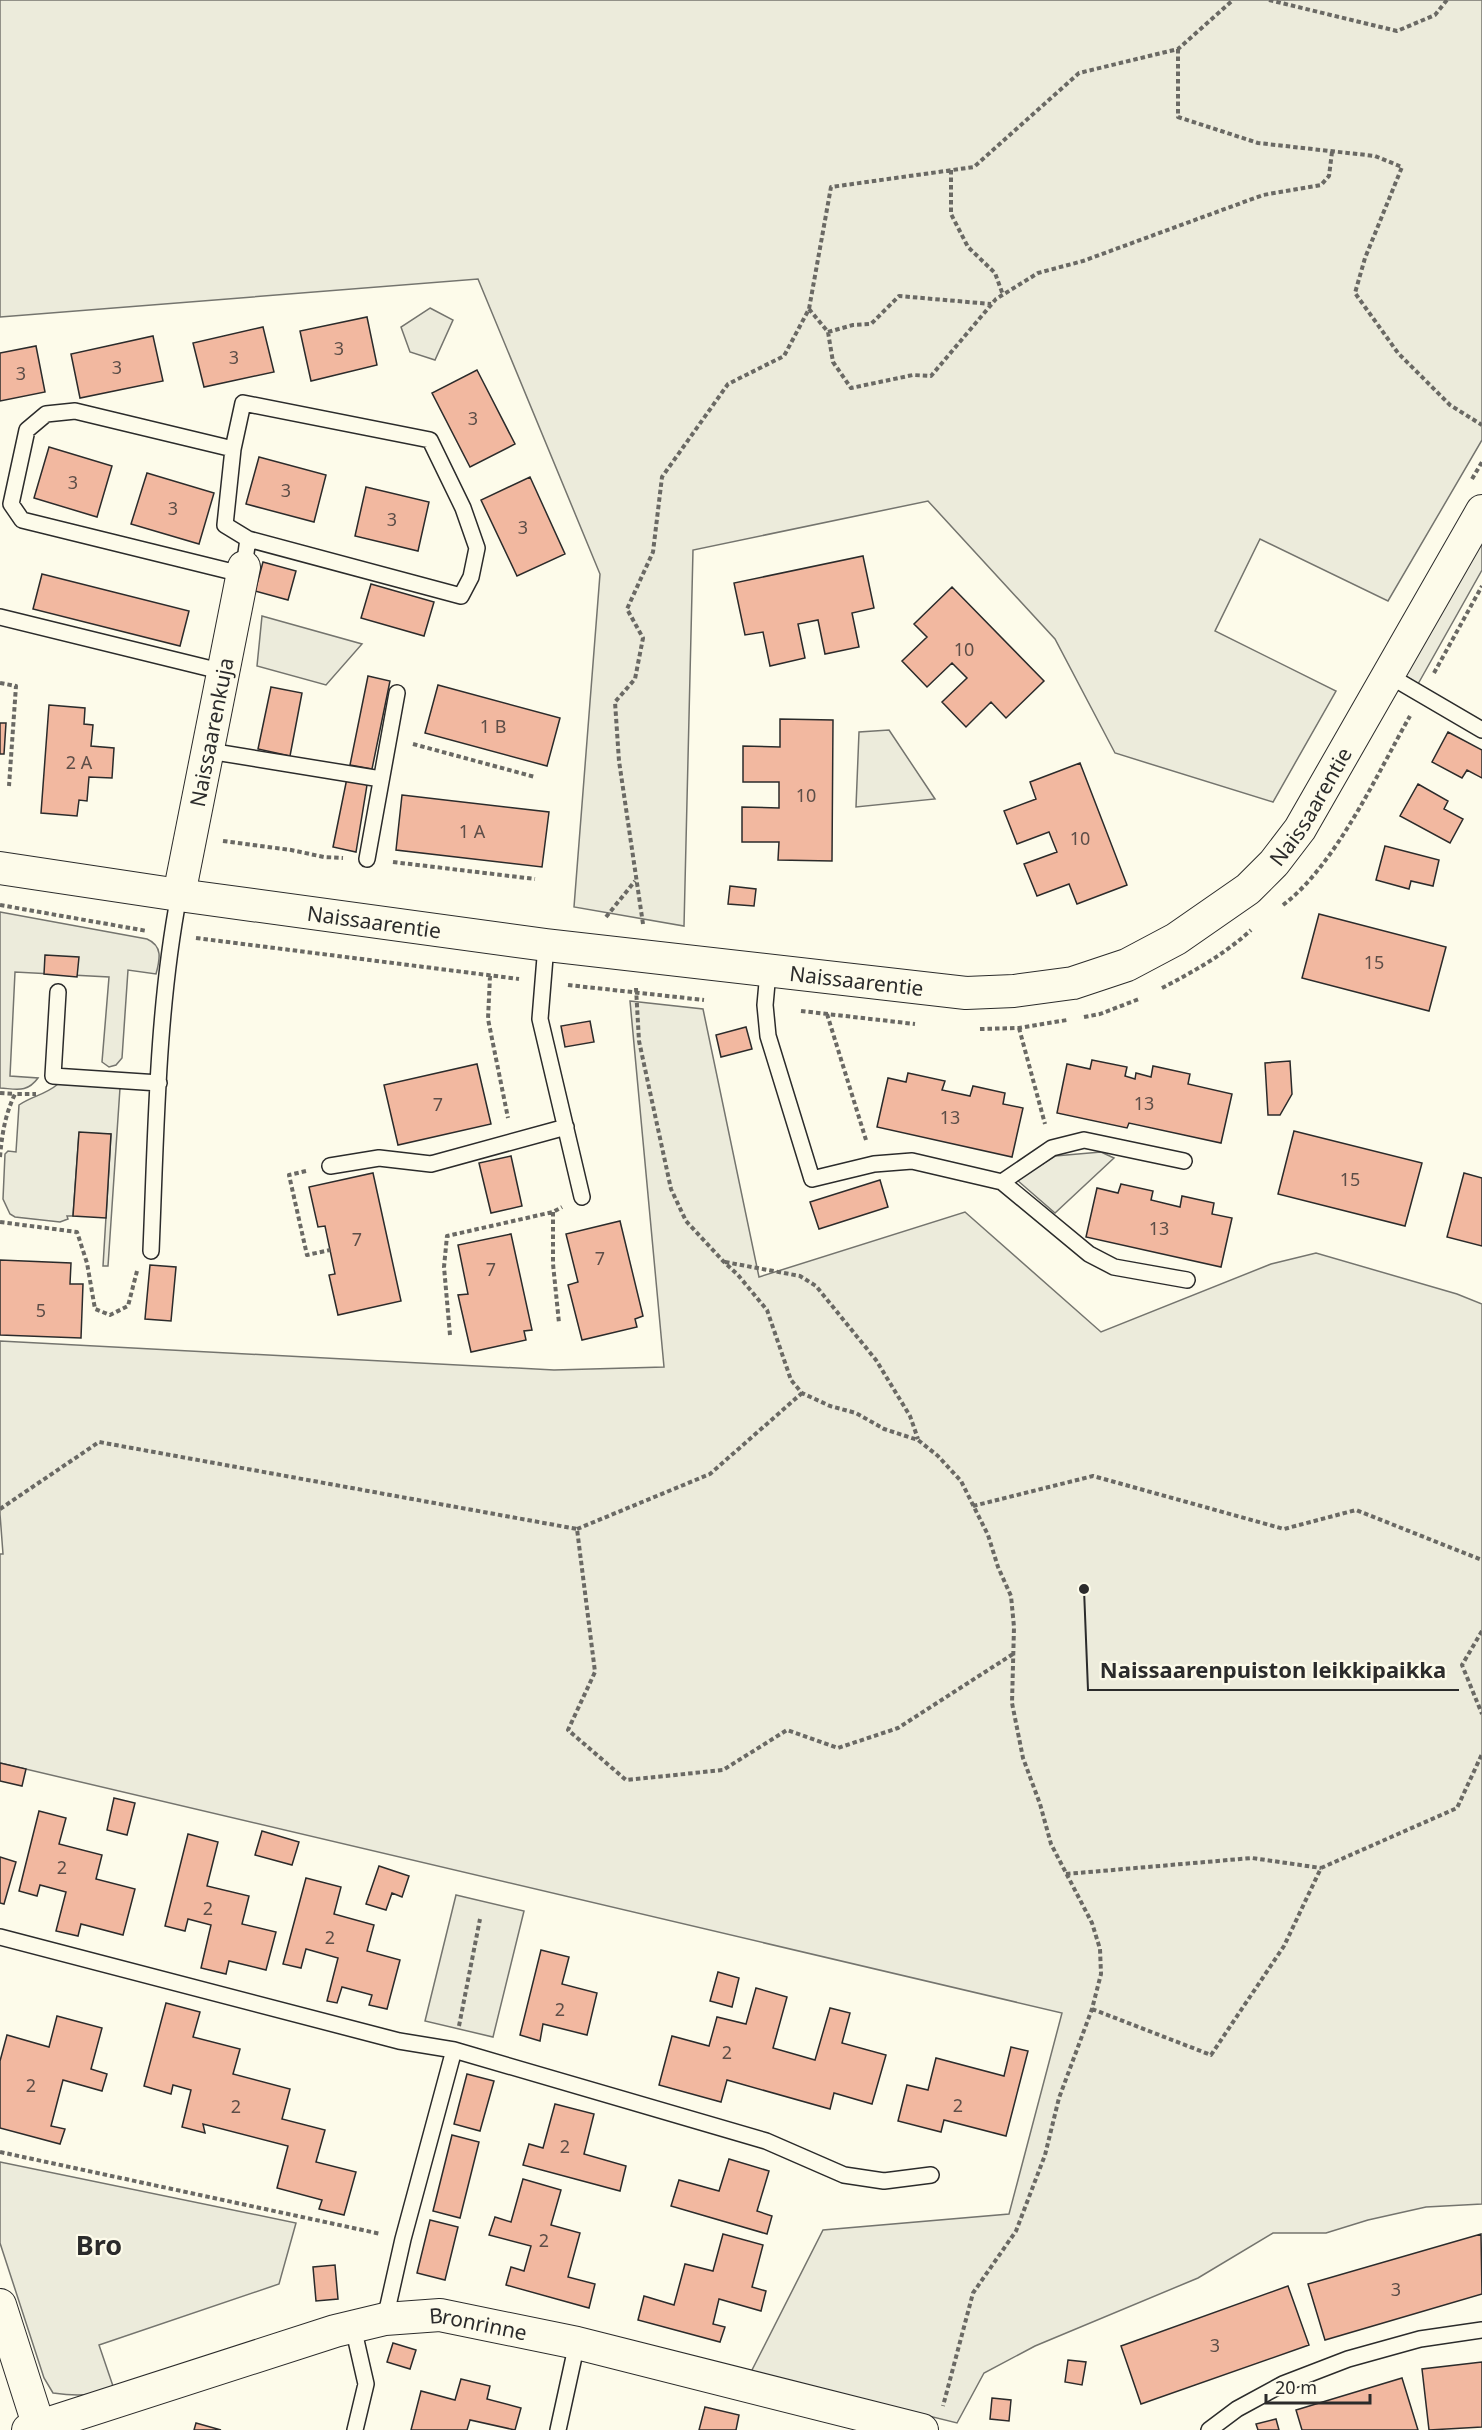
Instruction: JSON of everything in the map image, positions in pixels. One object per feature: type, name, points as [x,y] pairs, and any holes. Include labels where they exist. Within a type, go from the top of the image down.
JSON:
[{"type":"street","name":"Naissaarentie","points":[[0,868],[546,945],[768,972],[966,993],[1014,992],[1073,983],[1127,965],[1176,939],[1248,889],[1274,863],[1300,829],[1388,675],[1476,496]]},
{"type":"street","name":"Naissaarenkuja","points":[[179,895],[246,553]]},
{"type":"street","points":[[0,2305],[36,2429]]},
{"type":"street","name":"Bronrinne","points":[[36,2429],[353,2327],[385,2319],[441,2315],[932,2419]]},
{"type":"lane","points":[[243,403],[430,440],[463,508],[477,548],[471,577],[461,596],[246,553],[225,525],[233,449],[243,403]]},
{"type":"lane","points":[[233,449],[75,411],[46,414],[27,430],[11,504],[22,520],[229,571],[246,553]]},
{"type":"lane","points":[[0,617],[224,672]]},
{"type":"lane","points":[[1388,675],[1482,730]]},
{"type":"lane","points":[[367,859],[397,693]]},
{"type":"lane","points":[[209,751],[381,779]]},
{"type":"lane","points":[[151,1251],[159,1083],[172,935],[179,895]]},
{"type":"lane","points":[[546,945],[540,1019],[582,1197]]},
{"type":"lane","points":[[768,972],[765,1005],[768,1036],[812,1179],[874,1164],[912,1161],[1002,1182],[1089,1254],[1114,1267],[1187,1280]]},
{"type":"lane","points":[[58,992],[53,1076],[159,1083]]},
{"type":"lane","points":[[330,1166],[380,1158],[431,1164],[566,1127]]},
{"type":"lane","points":[[1002,1182],[1052,1148],[1084,1140],[1184,1161]]},
{"type":"lane","points":[[0,1937],[399,2041],[454,2050],[766,2141],[844,2175],[884,2181],[931,2175]]},
{"type":"lane","points":[[385,2319],[403,2239],[454,2050]]},
{"type":"lane","points":[[353,2327],[366,2384],[354,2430]]},
{"type":"lane","points":[[1209,2430],[1238,2409],[1284,2384],[1348,2360],[1419,2339],[1482,2330]]},
{"type":"lane","points":[[558,2430],[577,2343]]},
{"type":"path","points":[[645,932],[635,880],[619,761],[615,702],[635,679],[643,638],[627,609],[653,552],[662,477],[728,384],[783,356],[809,309],[831,187],[974,167],[1079,73],[1178,50],[1233,0]]},
{"type":"path","points":[[1269,0],[1397,31],[1435,15],[1447,0]]},
{"type":"path","points":[[1178,50],[1178,117],[1258,143],[1375,156],[1402,167],[1365,258],[1355,293],[1398,353],[1450,405],[1482,425]]},
{"type":"path","points":[[809,309],[828,332],[833,362],[851,388],[913,375],[931,376],[992,304],[1038,273],[1083,261],[1263,195],[1321,185],[1329,176],[1332,152]]},
{"type":"path","points":[[951,170],[951,214],[968,247],[995,273],[1003,295]]},
{"type":"path","points":[[828,332],[871,324],[899,296],[992,304]]},
{"type":"path","points":[[1476,496],[1482,462]]},
{"type":"path","points":[[1280,907],[1295,896],[1322,865],[1344,831],[1482,586]]},
{"type":"path","points":[[0,683],[16,686],[9,786]]},
{"type":"path","points":[[389,737],[535,777]]},
{"type":"path","points":[[218,840],[255,846]]},
{"type":"path","points":[[599,927],[635,880]]},
{"type":"path","points":[[0,905],[172,935],[490,976],[706,1000]]},
{"type":"path","points":[[1156,991],[1195,970],[1238,942],[1256,927]]},
{"type":"path","points":[[490,976],[488,1019],[512,1142]]},
{"type":"path","points":[[636,993],[639,1041],[671,1189],[687,1221],[738,1275],[767,1310],[791,1380],[802,1393],[830,1406],[856,1413],[884,1429],[918,1440],[938,1456],[961,1481],[974,1506],[988,1535],[998,1567],[1011,1596],[1014,1627],[1012,1703],[1023,1758],[1040,1804],[1051,1844],[1092,1923],[1100,1949],[1101,1974],[1092,2009],[1059,2098],[1045,2155],[1016,2231],[973,2293],[932,2419]]},
{"type":"path","points":[[1081,1018],[1100,1014],[1145,996]]},
{"type":"path","points":[[765,1005],[919,1024]]},
{"type":"path","points":[[827,1014],[874,1164]]},
{"type":"path","points":[[976,1029],[1019,1028],[1072,1019]]},
{"type":"path","points":[[1019,1028],[1052,1148]]},
{"type":"path","points":[[0,1093],[35,1094],[53,1076]]},
{"type":"path","points":[[0,1157],[7,1111],[15,1095]]},
{"type":"path","points":[[330,1166],[289,1175],[307,1255],[330,1250]]},
{"type":"path","points":[[450,1335],[444,1267],[447,1236],[553,1212],[582,1197]]},
{"type":"path","points":[[553,1212],[553,1264],[559,1323]]},
{"type":"path","points":[[0,1222],[77,1232],[87,1263],[95,1309],[110,1315],[128,1306],[152,1225]]},
{"type":"path","points":[[723,1261],[800,1276],[816,1286],[876,1360],[910,1416],[918,1440]]},
{"type":"path","points":[[0,1509],[99,1442],[577,1529],[710,1474],[802,1393]]},
{"type":"path","points":[[974,1506],[1093,1476],[1284,1529],[1356,1510],[1482,1560]]},
{"type":"path","points":[[577,1529],[595,1672],[568,1730],[626,1780],[723,1770],[787,1730],[838,1748],[898,1728],[1013,1654]]},
{"type":"path","points":[[1482,1631],[1462,1665],[1482,1714]]},
{"type":"path","points":[[1066,1875],[1252,1858],[1321,1868],[1457,1808],[1482,1754]]},
{"type":"path","points":[[1092,2009],[1211,2055],[1284,1946],[1321,1868]]},
{"type":"path","points":[[454,2050],[480,1919]]},
{"type":"path","points":[[0,2152],[403,2239]]},
{"type":"shaded area","points":[[0,0],[1482,0],[1482,440],[1388,601],[1260,539],[1215,631],[1336,691],[1273,802],[1115,753],[1055,639],[928,501],[693,550],[684,926],[574,907],[600,574],[478,279],[0,317]]},
{"type":"shaded area","points":[[430,308],[453,320],[435,360],[410,352],[401,327]]},
{"type":"shaded area","points":[[1482,535],[1482,570],[1418,684],[1403,674]]},
{"type":"shaded area","points":[[262,616],[362,644],[326,685],[257,666]]},
{"type":"shaded area","points":[[889,730],[935,799],[856,807],[859,732]]},
{"type":"shaded area","points":[[0,912],[147,939],[156,945],[159,958],[156,974],[128,970],[122,1058],[116,1065],[109,1067],[102,1062],[109,977],[15,972],[10,1076],[38,1078],[26,1088],[0,1088]]},
{"type":"shaded area","points":[[630,1001],[703,1009],[759,1277],[965,1212],[1101,1332],[1271,1264],[1316,1253],[1457,1294],[1482,1304],[1482,2204],[1426,2207],[1368,2220],[1326,2233],[1273,2233],[1198,2278],[1035,2346],[984,2373],[957,2423],[751,2372],[823,2230],[1009,2214],[1062,2013],[0,1763],[0,1554],[3,1554],[0,1514],[0,1341],[554,1370],[664,1367]]},
{"type":"shaded area","points":[[58,1084],[120,1088],[108,1266],[103,1266],[111,1134],[79,1133],[73,1216],[67,1216],[68,1219],[60,1222],[15,1217],[10,1214],[3,1199],[5,1154],[8,1151],[16,1152],[19,1105]]},
{"type":"shaded area","points":[[1101,1152],[1114,1158],[1055,1213],[1017,1180],[1055,1156]]},
{"type":"shaded area","points":[[456,1895],[524,1911],[493,2037],[425,2021]]},
{"type":"shaded area","points":[[0,2162],[296,2223],[279,2284],[99,2345],[114,2389],[84,2395],[53,2393],[44,2378],[0,2243]]},
{"type":"building","points":[[367,317],[377,365],[311,381],[300,331]]},
{"type":"building","points":[[263,327],[274,372],[204,387],[193,343]]},
{"type":"building","points":[[153,336],[163,381],[80,398],[71,354]]},
{"type":"building","points":[[36,346],[45,392],[0,401],[0,353]]},
{"type":"building","points":[[477,370],[515,444],[470,467],[432,393]]},
{"type":"building","points":[[49,447],[112,466],[97,517],[34,498]]},
{"type":"building","points":[[259,457],[326,475],[314,522],[246,504]]},
{"type":"building","points":[[147,473],[214,493],[199,544],[131,524]]},
{"type":"building","points":[[530,477],[565,554],[517,576],[481,500]]},
{"type":"building","points":[[366,487],[429,502],[418,551],[355,536]]},
{"type":"building","points":[[863,556],[874,608],[852,613],[859,647],[825,654],[818,620],[798,624],[805,658],[770,666],[763,632],[745,635],[734,583]]},
{"type":"building","points":[[263,562],[296,571],[288,600],[255,591]]},
{"type":"building","points":[[42,574],[189,611],[180,646],[33,609]]},
{"type":"building","points":[[371,584],[434,602],[424,636],[361,618]]},
{"type":"building","points":[[952,587],[1044,681],[1006,718],[991,702],[966,727],[942,702],[967,678],[952,663],[927,687],[902,661],[927,637],[914,624]]},
{"type":"building","points":[[368,676],[390,681],[372,769],[350,765]]},
{"type":"building","points":[[438,685],[560,718],[547,766],[425,733]]},
{"type":"building","points":[[271,687],[302,693],[290,756],[258,749]]},
{"type":"building","points":[[49,705],[85,708],[84,724],[93,725],[91,746],[114,748],[112,778],[89,777],[87,801],[79,800],[77,816],[41,813]]},
{"type":"building","points":[[780,719],[833,720],[832,861],[778,860],[779,842],[742,842],[742,807],[779,808],[779,782],[743,782],[743,746],[780,747]]},
{"type":"building","points":[[0,723],[6,723],[4,754],[0,754]]},
{"type":"building","points":[[1448,732],[1482,750],[1482,778],[1467,770],[1462,778],[1432,762]]},
{"type":"building","points":[[1080,763],[1127,885],[1077,904],[1069,884],[1037,896],[1024,864],[1057,852],[1049,832],[1017,844],[1004,811],[1036,799],[1030,782]]},
{"type":"building","points":[[347,778],[367,785],[356,852],[333,847]]},
{"type":"building","points":[[1418,784],[1448,801],[1444,809],[1463,819],[1450,843],[1400,816]]},
{"type":"building","points":[[402,795],[549,812],[542,867],[396,850]]},
{"type":"building","points":[[1385,846],[1439,860],[1433,886],[1411,881],[1409,889],[1376,880]]},
{"type":"building","points":[[730,886],[756,889],[754,906],[728,904]]},
{"type":"building","points":[[1319,914],[1446,947],[1429,1011],[1302,978]]},
{"type":"building","points":[[45,955],[79,957],[77,977],[44,974]]},
{"type":"building","points":[[590,1021],[594,1042],[565,1047],[561,1026]]},
{"type":"building","points":[[746,1027],[752,1049],[721,1057],[716,1035]]},
{"type":"building","points":[[1092,1060],[1127,1067],[1125,1076],[1135,1079],[1136,1073],[1151,1077],[1153,1066],[1190,1074],[1188,1084],[1232,1094],[1221,1143],[1129,1123],[1127,1128],[1057,1113],[1067,1064],[1090,1069]]},
{"type":"building","points":[[1290,1061],[1292,1094],[1280,1115],[1268,1115],[1265,1063]]},
{"type":"building","points":[[477,1064],[491,1124],[398,1145],[384,1085]]},
{"type":"building","points":[[908,1073],[945,1081],[942,1090],[970,1096],[973,1086],[1005,1093],[1003,1104],[1023,1108],[1012,1157],[877,1127],[888,1078],[906,1082]]},
{"type":"building","points":[[1294,1131],[1422,1163],[1405,1226],[1278,1194]]},
{"type":"building","points":[[79,1132],[111,1134],[106,1218],[73,1216]]},
{"type":"building","points":[[511,1156],[522,1206],[491,1213],[479,1163]]},
{"type":"building","points":[[373,1173],[401,1301],[338,1315],[329,1275],[335,1274],[325,1226],[318,1227],[309,1187]]},
{"type":"building","points":[[1464,1173],[1482,1178],[1482,1246],[1447,1237]]},
{"type":"building","points":[[880,1180],[888,1207],[819,1229],[810,1202]]},
{"type":"building","points":[[1121,1184],[1153,1191],[1151,1200],[1180,1207],[1182,1196],[1214,1203],[1212,1214],[1232,1218],[1221,1267],[1086,1237],[1097,1188],[1118,1193]]},
{"type":"building","points":[[620,1221],[643,1316],[635,1319],[637,1327],[582,1340],[568,1285],[578,1282],[566,1234]]},
{"type":"building","points":[[511,1234],[532,1330],[524,1331],[526,1340],[471,1352],[458,1295],[468,1294],[458,1245]]},
{"type":"building","points":[[0,1260],[71,1263],[70,1284],[83,1284],[81,1338],[0,1335]]},
{"type":"building","points":[[150,1265],[176,1267],[171,1321],[145,1319]]},
{"type":"building","points":[[0,1763],[26,1769],[22,1786],[0,1781]]},
{"type":"building","points":[[114,1798],[135,1803],[127,1835],[107,1830]]},
{"type":"building","points":[[39,1811],[66,1818],[59,1844],[102,1855],[96,1879],[135,1889],[123,1935],[81,1924],[78,1936],[56,1931],[66,1892],[40,1885],[37,1896],[19,1891]]},
{"type":"building","points":[[262,1831],[299,1842],[292,1865],[255,1855]]},
{"type":"building","points":[[188,1834],[218,1842],[207,1886],[249,1896],[242,1924],[276,1932],[266,1970],[229,1961],[226,1974],[201,1968],[211,1925],[188,1919],[185,1931],[165,1926]]},
{"type":"building","points":[[0,1857],[16,1862],[4,1904],[0,1903]]},
{"type":"building","points":[[379,1866],[409,1876],[402,1897],[392,1893],[386,1910],[366,1904]]},
{"type":"building","points":[[306,1878],[341,1887],[334,1914],[374,1925],[367,1951],[400,1960],[387,2009],[369,2005],[372,1995],[342,1987],[337,2003],[327,2001],[338,1958],[306,1949],[301,1968],[283,1964]]},
{"type":"building","points":[[541,1950],[569,1957],[562,1984],[597,1993],[587,2035],[543,2024],[540,2041],[520,2035]]},
{"type":"building","points":[[718,1972],[739,1978],[732,2007],[710,2001]]},
{"type":"building","points":[[756,1988],[787,1997],[773,2048],[815,2060],[830,2008],[850,2013],[842,2043],[886,2055],[872,2104],[834,2093],[830,2109],[727,2080],[721,2102],[659,2085],[672,2036],[709,2046],[717,2017],[746,2024]]},
{"type":"building","points":[[166,2003],[200,2012],[193,2037],[240,2049],[233,2074],[290,2089],[282,2119],[325,2130],[316,2162],[356,2172],[344,2215],[319,2209],[322,2200],[277,2188],[288,2146],[203,2124],[205,2133],[182,2127],[191,2090],[173,2085],[171,2094],[144,2086]]},
{"type":"building","points":[[57,2016],[102,2028],[91,2069],[107,2074],[102,2091],[63,2080],[51,2126],[65,2129],[60,2144],[0,2128],[0,2061],[7,2035],[49,2047]]},
{"type":"building","points":[[1011,2047],[1028,2051],[1006,2136],[944,2120],[941,2132],[898,2121],[907,2085],[928,2090],[936,2058],[1004,2076]]},
{"type":"building","points":[[467,2074],[494,2081],[480,2131],[454,2124]]},
{"type":"building","points":[[555,2104],[594,2114],[584,2154],[626,2166],[620,2191],[523,2165],[529,2144],[543,2148]]},
{"type":"building","points":[[452,2135],[479,2142],[460,2218],[433,2211]]},
{"type":"building","points":[[729,2159],[769,2171],[757,2211],[772,2216],[767,2234],[671,2206],[679,2180],[719,2191]]},
{"type":"building","points":[[523,2179],[561,2190],[551,2225],[580,2233],[568,2277],[595,2284],[589,2308],[506,2285],[511,2267],[524,2271],[531,2246],[489,2235],[495,2217],[511,2222]]},
{"type":"building","points":[[430,2220],[458,2227],[445,2280],[417,2273]]},
{"type":"building","points":[[723,2234],[763,2245],[752,2287],[766,2291],[761,2311],[719,2299],[713,2324],[725,2327],[720,2342],[638,2320],[644,2296],[674,2305],[685,2264],[713,2271]]},
{"type":"building","points":[[1481,2234],[1482,2294],[1325,2340],[1308,2284]]},
{"type":"building","points":[[335,2265],[338,2299],[316,2301],[313,2267]]},
{"type":"building","points":[[1288,2286],[1309,2345],[1141,2404],[1121,2346]]},
{"type":"building","points":[[393,2343],[416,2350],[410,2369],[387,2362]]},
{"type":"building","points":[[1068,2360],[1086,2362],[1082,2385],[1065,2382]]},
{"type":"building","points":[[1482,2362],[1482,2427],[1429,2430],[1422,2369]]},
{"type":"building","points":[[1402,2378],[1418,2430],[1302,2430],[1296,2410]]},
{"type":"building","points":[[461,2379],[490,2386],[487,2399],[521,2408],[515,2430],[470,2420],[467,2430],[411,2430],[421,2391],[455,2400]]},
{"type":"building","points":[[992,2398],[1011,2400],[1009,2421],[990,2419]]},
{"type":"building","points":[[705,2407],[739,2415],[736,2430],[699,2430]]},
{"type":"building","points":[[1276,2419],[1279,2430],[1258,2430],[1256,2424]]},
{"type":"building","points":[[196,2423],[221,2430],[194,2430]]},
{"type":"place","name":"Naissaarenpuiston leikkipaikka","points":[[1084,1589]]},
{"type":"district","name":"Bro","points":[[99,2244]]}]
